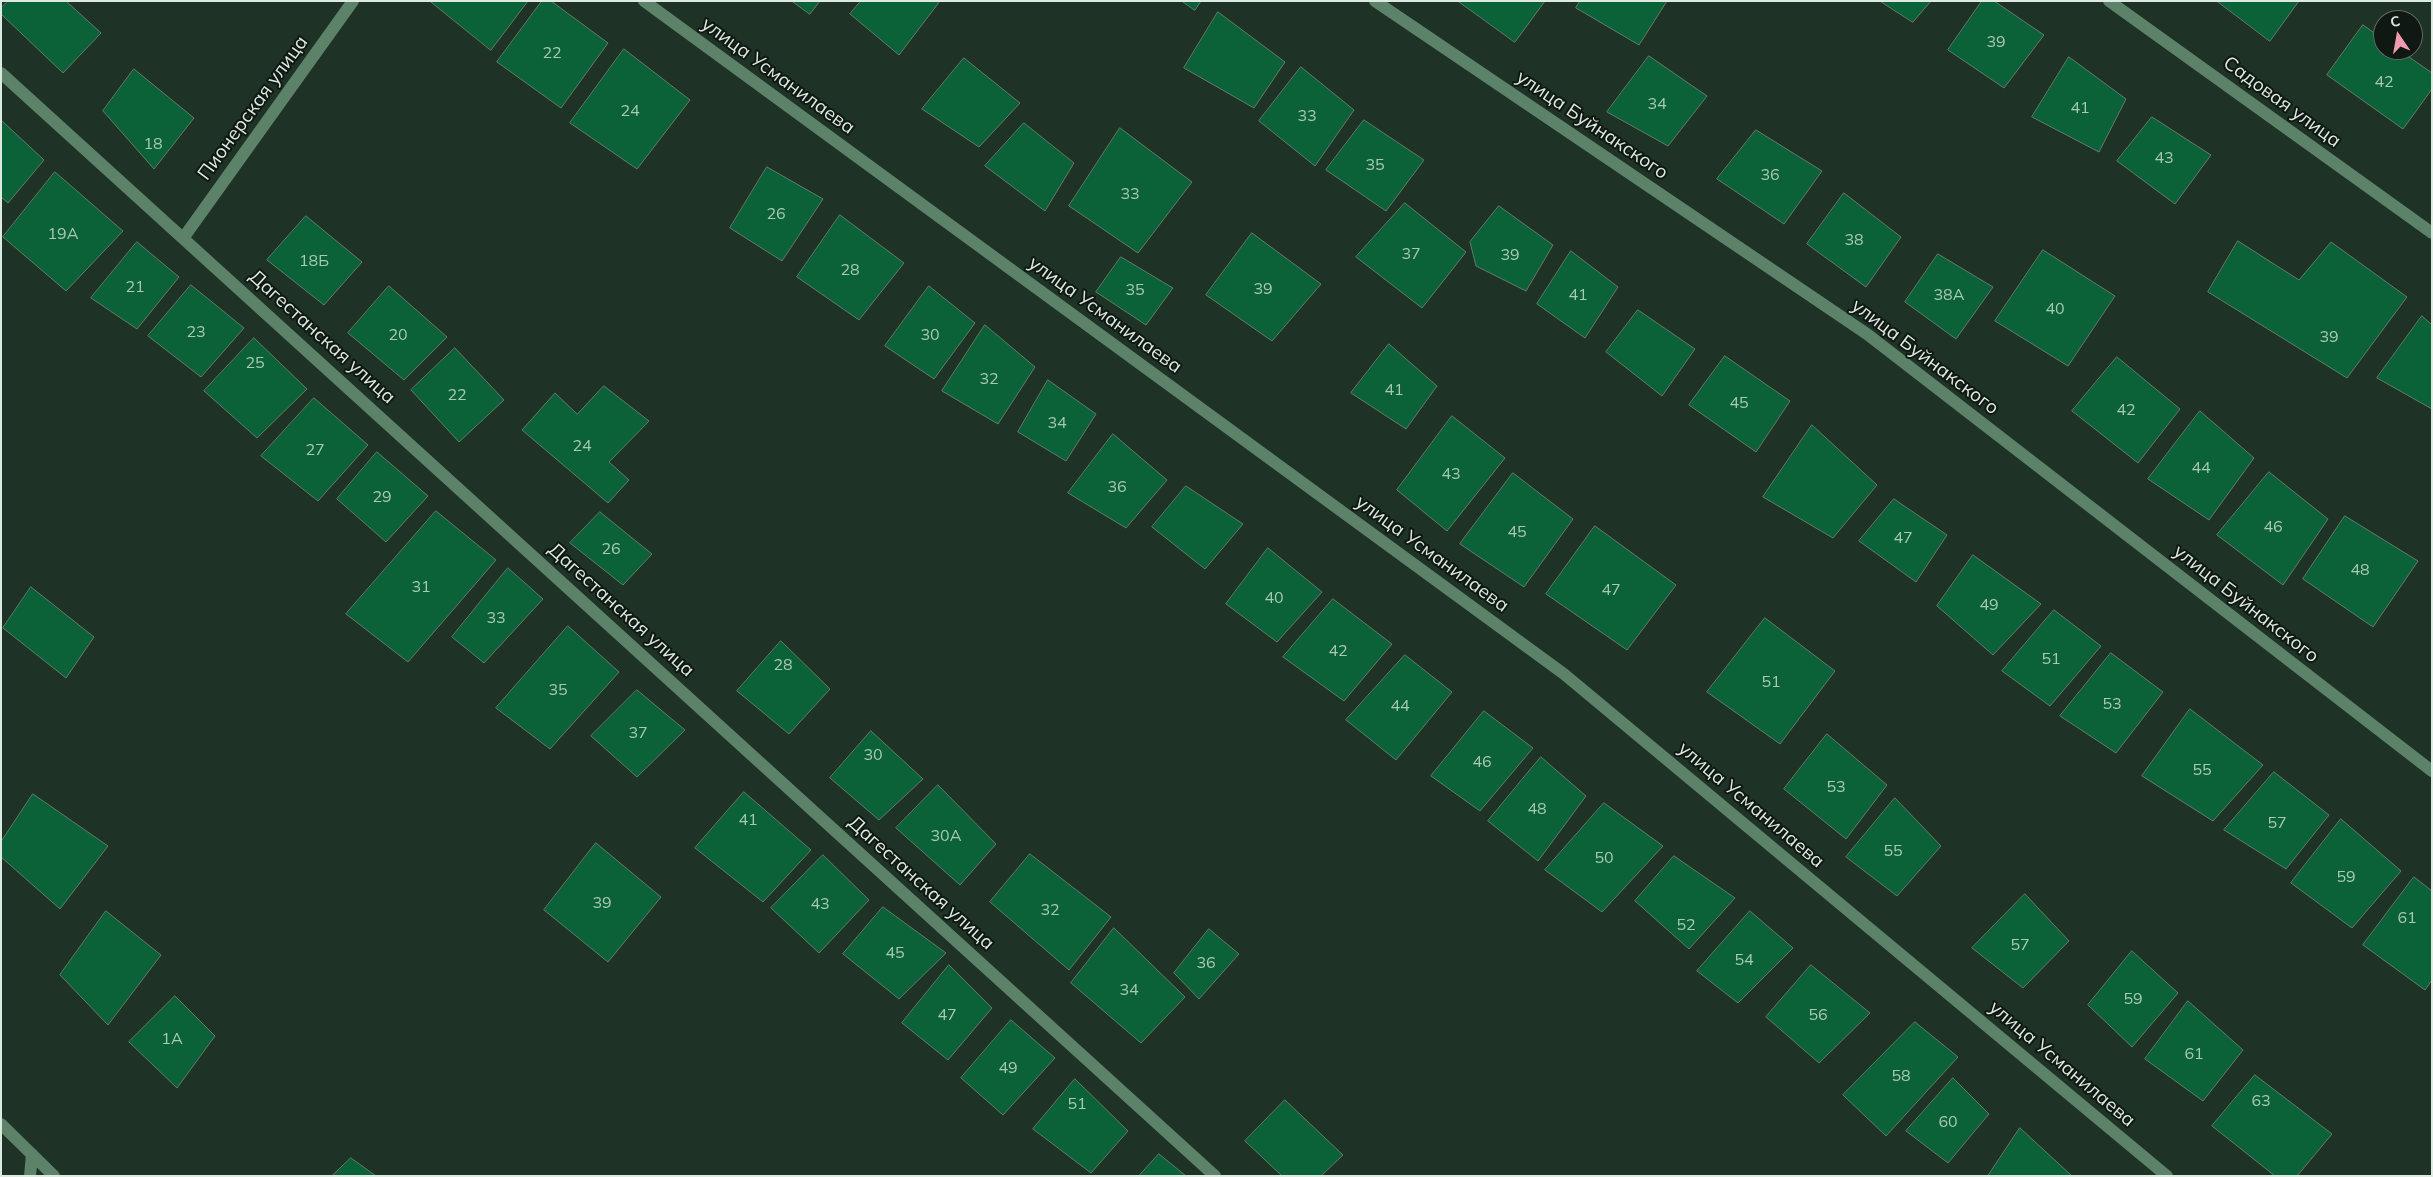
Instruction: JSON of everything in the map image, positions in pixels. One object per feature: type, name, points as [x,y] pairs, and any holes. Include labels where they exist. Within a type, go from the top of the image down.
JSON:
[{"type":"street","name":"Пионерская улица","points":[[184,237],[353,1]]},
{"type":"street","name":"улица Усманилаева","points":[[644,1],[1564,674],[2167,1176]]},
{"type":"street","name":"улица Буйнакского","points":[[1375,1],[1867,334],[2432,771]]},
{"type":"street","name":"Садовая улица","points":[[2109,1],[2432,233]]},
{"type":"street","name":"Дагестанская улица","points":[[1,73],[184,237],[1215,1176]]},
{"type":"street","points":[[1,1124],[54,1176]]},
{"type":"street","points":[[30,1176],[32,1154]]},
{"type":"building","points":[[8,1],[66,1],[101,33],[63,73],[1,14],[1,8]]},
{"type":"building","points":[[430,1],[528,1],[491,50]]},
{"type":"building","points":[[542,1],[551,1],[608,43],[561,108],[497,62]]},
{"type":"building","points":[[792,1],[820,1],[810,14]]},
{"type":"building","points":[[861,1],[940,1],[899,55],[850,14]]},
{"type":"building","points":[[1182,1],[1201,1],[1195,10]]},
{"type":"building","points":[[1458,1],[1545,1],[1515,42]]},
{"type":"building","points":[[1580,1],[1667,1],[1639,45],[1576,8]]},
{"type":"building","points":[[1880,1],[1931,1],[1913,22]]},
{"type":"building","points":[[1982,1],[1994,1],[2044,35],[2004,88],[1948,50]]},
{"type":"building","points":[[2217,1],[2299,1],[2270,41]]},
{"type":"building","points":[[1218,12],[1285,62],[1254,108],[1184,68]]},
{"type":"building","points":[[2363,25],[2373,32],[2373,60],[2413,60],[2432,73],[2432,89],[2403,129],[2327,75]]},
{"type":"building","points":[[624,49],[690,100],[637,169],[570,123]]},
{"type":"building","points":[[1649,56],[1707,96],[1668,146],[1607,112]]},
{"type":"building","points":[[2069,57],[2126,99],[2099,152],[2032,117]]},
{"type":"building","points":[[964,58],[1020,103],[979,147],[922,109]]},
{"type":"building","points":[[1301,67],[1354,110],[1315,166],[1259,121]]},
{"type":"building","points":[[134,69],[194,118],[154,169],[103,111]]},
{"type":"building","points":[[2152,117],[2211,155],[2175,204],[2117,161]]},
{"type":"building","points":[[1,120],[44,160],[8,203],[1,197]]},
{"type":"building","points":[[1364,120],[1424,160],[1386,211],[1326,170]]},
{"type":"building","points":[[1024,123],[1074,163],[1045,211],[985,166]]},
{"type":"building","points":[[1120,128],[1192,182],[1138,253],[1069,206]]},
{"type":"building","points":[[1756,130],[1822,171],[1784,224],[1717,179]]},
{"type":"building","points":[[767,167],[823,199],[782,261],[730,228]]},
{"type":"building","points":[[55,172],[123,231],[66,291],[3,237]]},
{"type":"building","points":[[1844,193],[1901,237],[1866,287],[1807,244]]},
{"type":"building","points":[[1405,203],[1466,252],[1422,308],[1356,257]]},
{"type":"building","points":[[1499,206],[1553,245],[1526,291],[1476,266],[1470,242]]},
{"type":"building","points":[[840,215],[904,263],[859,320],[797,277]]},
{"type":"building","points":[[306,216],[362,262],[324,305],[267,260]]},
{"type":"building","points":[[1252,233],[1321,284],[1272,341],[1206,295]]},
{"type":"building","points":[[2238,241],[2299,280],[2331,242],[2407,297],[2347,378],[2208,292]]},
{"type":"building","points":[[137,242],[179,277],[137,329],[91,298]]},
{"type":"building","points":[[2043,250],[2115,296],[2068,366],[1995,321]]},
{"type":"building","points":[[1571,251],[1618,287],[1585,338],[1537,304]]},
{"type":"building","points":[[1938,254],[1993,287],[1956,339],[1905,302]]},
{"type":"building","points":[[1121,257],[1173,288],[1146,325],[1096,292]]},
{"type":"building","points":[[191,285],[244,328],[201,377],[148,336]]},
{"type":"building","points":[[389,286],[447,337],[404,380],[348,333]]},
{"type":"building","points":[[929,286],[975,323],[934,379],[885,346]]},
{"type":"building","points":[[1638,310],[1695,349],[1662,396],[1606,352]]},
{"type":"building","points":[[2422,316],[2432,325],[2432,409],[2377,378]]},
{"type":"building","points":[[985,325],[1035,367],[998,424],[942,391]]},
{"type":"building","points":[[254,338],[307,389],[257,438],[204,391]]},
{"type":"building","points":[[1389,344],[1437,386],[1406,429],[1351,393]]},
{"type":"building","points":[[455,348],[504,400],[459,442],[411,390]]},
{"type":"building","points":[[1725,356],[1790,401],[1756,452],[1689,405]]},
{"type":"building","points":[[2117,357],[2180,409],[2138,463],[2072,411]]},
{"type":"building","points":[[1048,380],[1096,414],[1066,461],[1018,432]]},
{"type":"building","points":[[604,386],[649,421],[609,462],[629,480],[608,503],[522,430],[555,393],[577,414]]},
{"type":"building","points":[[314,398],[368,445],[318,501],[261,456]]},
{"type":"building","points":[[2200,411],[2254,458],[2209,520],[2148,479]]},
{"type":"building","points":[[1452,416],[1505,458],[1447,531],[1397,490]]},
{"type":"building","points":[[1812,425],[1877,485],[1833,538],[1763,497]]},
{"type":"building","points":[[1113,434],[1167,480],[1126,528],[1068,493]]},
{"type":"building","points":[[377,452],[428,496],[386,542],[337,499]]},
{"type":"building","points":[[2269,472],[2328,519],[2283,585],[2217,535]]},
{"type":"building","points":[[1513,473],[1573,519],[1524,587],[1460,544]]},
{"type":"building","points":[[1186,486],[1243,524],[1205,569],[1152,527]]},
{"type":"building","points":[[1894,499],[1947,535],[1916,582],[1859,541]]},
{"type":"building","points":[[436,511],[496,560],[408,662],[346,614]]},
{"type":"building","points":[[600,512],[652,554],[623,585],[570,543]]},
{"type":"building","points":[[2345,516],[2418,561],[2373,627],[2303,579]]},
{"type":"building","points":[[1595,526],[1676,585],[1627,650],[1546,594]]},
{"type":"building","points":[[1268,548],[1322,592],[1277,642],[1226,604]]},
{"type":"building","points":[[1973,555],[2041,604],[1993,655],[1937,606]]},
{"type":"building","points":[[508,568],[543,599],[484,663],[452,637]]},
{"type":"building","points":[[31,587],[94,637],[66,678],[3,628]]},
{"type":"building","points":[[1333,599],[1392,644],[1344,701],[1283,657]]},
{"type":"building","points":[[2054,610],[2101,646],[2050,706],[2002,671]]},
{"type":"building","points":[[1765,618],[1835,671],[1780,744],[1707,692]]},
{"type":"building","points":[[568,626],[619,672],[550,749],[496,708]]},
{"type":"building","points":[[781,641],[830,689],[789,734],[737,691]]},
{"type":"building","points":[[2111,653],[2163,692],[2116,753],[2060,716]]},
{"type":"building","points":[[1405,655],[1452,692],[1396,760],[1346,720]]},
{"type":"building","points":[[637,690],[685,730],[637,777],[591,736]]},
{"type":"building","points":[[2190,709],[2263,765],[2213,821],[2142,776]]},
{"type":"building","points":[[1484,711],[1533,748],[1480,811],[1431,776]]},
{"type":"building","points":[[871,731],[923,779],[879,820],[830,778]]},
{"type":"building","points":[[1827,734],[1887,785],[1846,839],[1784,789]]},
{"type":"building","points":[[1541,757],[1586,796],[1538,861],[1488,821]]},
{"type":"building","points":[[2274,772],[2329,815],[2286,869],[2224,830]]},
{"type":"building","points":[[938,785],[996,844],[960,885],[896,828]]},
{"type":"building","points":[[744,792],[811,850],[763,902],[695,848]]},
{"type":"building","points":[[33,794],[108,846],[60,909],[1,857],[1,842]]},
{"type":"building","points":[[1895,798],[1941,846],[1897,896],[1846,857]]},
{"type":"building","points":[[1604,803],[1663,846],[1602,912],[1545,870]]},
{"type":"building","points":[[2341,819],[2401,871],[2352,928],[2291,883]]},
{"type":"building","points":[[596,843],[661,897],[608,962],[544,910]]},
{"type":"building","points":[[1030,854],[1111,917],[1069,970],[990,902]]},
{"type":"building","points":[[823,855],[869,900],[819,953],[771,908]]},
{"type":"building","points":[[1674,856],[1735,898],[1689,949],[1635,901]]},
{"type":"building","points":[[2414,877],[2432,891],[2432,980],[2425,990],[2363,945]]},
{"type":"building","points":[[2025,894],[2069,941],[2023,988],[1972,948]]},
{"type":"building","points":[[883,907],[946,953],[899,999],[843,954]]},
{"type":"building","points":[[106,911],[161,955],[108,1025],[60,975]]},
{"type":"building","points":[[1750,911],[1793,948],[1738,1003],[1697,971]]},
{"type":"building","points":[[1114,928],[1185,997],[1141,1043],[1071,983]]},
{"type":"building","points":[[1209,929],[1239,954],[1199,999],[1174,973]]},
{"type":"building","points":[[2132,951],[2178,993],[2132,1047],[2088,1005]]},
{"type":"building","points":[[949,965],[992,1008],[948,1060],[902,1023]]},
{"type":"building","points":[[1811,965],[1870,1013],[1819,1063],[1766,1017]]},
{"type":"building","points":[[175,996],[215,1036],[177,1088],[129,1042]]},
{"type":"building","points":[[2188,1001],[2243,1050],[2203,1101],[2145,1059]]},
{"type":"building","points":[[1011,1020],[1055,1058],[1003,1115],[961,1078]]},
{"type":"building","points":[[1915,1022],[1958,1057],[1886,1136],[1843,1095]]},
{"type":"building","points":[[2255,1075],[2332,1134],[2297,1176],[2275,1176],[2212,1126]]},
{"type":"building","points":[[1953,1078],[1989,1114],[1948,1163],[1906,1131]]},
{"type":"building","points":[[1075,1079],[1128,1131],[1091,1173],[1033,1129]]},
{"type":"building","points":[[1285,1100],[1343,1155],[1321,1176],[1282,1176],[1245,1141]]},
{"type":"building","points":[[2020,1128],[2072,1176],[1988,1176]]},
{"type":"building","points":[[1159,1154],[1186,1176],[1139,1176]]},
{"type":"building","points":[[351,1158],[376,1176],[332,1176]]}]
